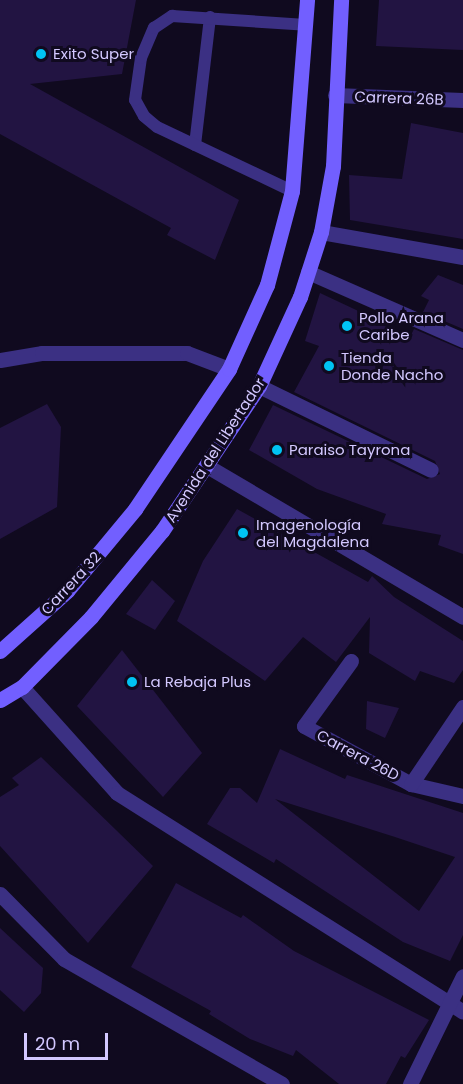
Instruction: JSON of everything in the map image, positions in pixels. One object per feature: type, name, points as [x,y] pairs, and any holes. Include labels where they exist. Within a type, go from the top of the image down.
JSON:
[{"type":"main road","points":[[229,369],[267,285],[292,191],[307,0]]},
{"type":"main road","name":"Avenida del Libertador","points":[[0,700],[22,687],[91,617],[162,531],[259,386],[308,272],[321,232],[333,166],[341,0]]},
{"type":"main road","name":"Carrera 32","points":[[0,651],[67,591],[135,508],[229,369]]},
{"type":"street","name":"Carrera 26B","points":[[335,95],[463,100]]},
{"type":"street","points":[[321,232],[463,257]]},
{"type":"street","points":[[308,272],[463,340]]},
{"type":"street","points":[[0,360],[42,352],[187,353],[229,369]]},
{"type":"street","points":[[259,386],[431,470]]},
{"type":"street","points":[[207,466],[463,617]]},
{"type":"street","name":"Carrera 26D","points":[[351,661],[304,726],[411,784],[463,796]]},
{"type":"street","points":[[22,687],[117,793],[446,1004],[463,1012]]},
{"type":"street","name":"Carrera 26D","points":[[411,784],[463,707]]},
{"type":"street","points":[[0,894],[64,959],[282,1084]]},
{"type":"street","points":[[410,1084],[446,1004],[463,976]]},
{"type":"lane","points":[[292,191],[157,127],[144,117],[135,100],[141,58],[154,28],[172,16],[306,25]]},
{"type":"lane","points":[[195,145],[210,17]]},
{"type":"building","points":[[0,0],[136,0],[122,74],[30,84],[239,200],[215,260],[167,235],[171,228],[0,134]]},
{"type":"building","points":[[379,0],[463,0],[463,50],[376,46]]},
{"type":"building","points":[[411,123],[463,133],[463,239],[350,220],[349,175],[402,179]]},
{"type":"building","points":[[438,275],[463,285],[463,329],[423,312],[429,300],[421,296]]},
{"type":"building","points":[[320,293],[369,316],[408,341],[414,329],[463,350],[463,554],[438,545],[441,535],[382,524],[386,514],[317,489],[249,450],[273,405],[427,479],[440,474],[435,461],[294,392],[319,346],[305,341]]},
{"type":"building","points":[[47,404],[61,427],[57,507],[0,539],[0,428]]},
{"type":"building","points":[[237,509],[368,582],[372,576],[394,597],[463,641],[463,670],[454,683],[420,671],[415,681],[369,653],[370,617],[336,662],[303,637],[265,681],[177,621],[203,561]]},
{"type":"building","points":[[152,580],[175,601],[155,630],[126,614]]},
{"type":"building","points":[[122,650],[202,753],[163,797],[77,706]]},
{"type":"building","points":[[367,701],[399,708],[385,738],[366,729]]},
{"type":"building","points":[[280,749],[345,779],[347,775],[463,813],[463,935],[450,961],[403,942],[276,859],[274,863],[207,824],[230,788],[240,788],[257,803]],"holes":[[[275,799],[455,857],[419,911]]]},
{"type":"building","points":[[41,757],[153,866],[88,943],[0,846],[0,797],[19,785],[12,778]]},
{"type":"building","points":[[176,883],[241,918],[243,915],[294,951],[429,1020],[405,1058],[401,1056],[386,1084],[339,1084],[296,1050],[293,1056],[250,1039],[209,1014],[211,1011],[131,967]]},
{"type":"building","points":[[0,928],[43,968],[41,993],[24,1012],[0,990]]},
{"type":"place","name":"Exito Super","points":[[41,54]]},
{"type":"place","name":"Pollo Arana Caribe","points":[[347,326]]},
{"type":"place","name":"Tienda Donde Nacho","points":[[329,366]]},
{"type":"place","name":"Paraiso Tayrona","points":[[277,450]]},
{"type":"place","name":"Imagenología del Magdalena","points":[[243,533]]},
{"type":"place","name":"La Rebaja Plus","points":[[132,682]]}]
